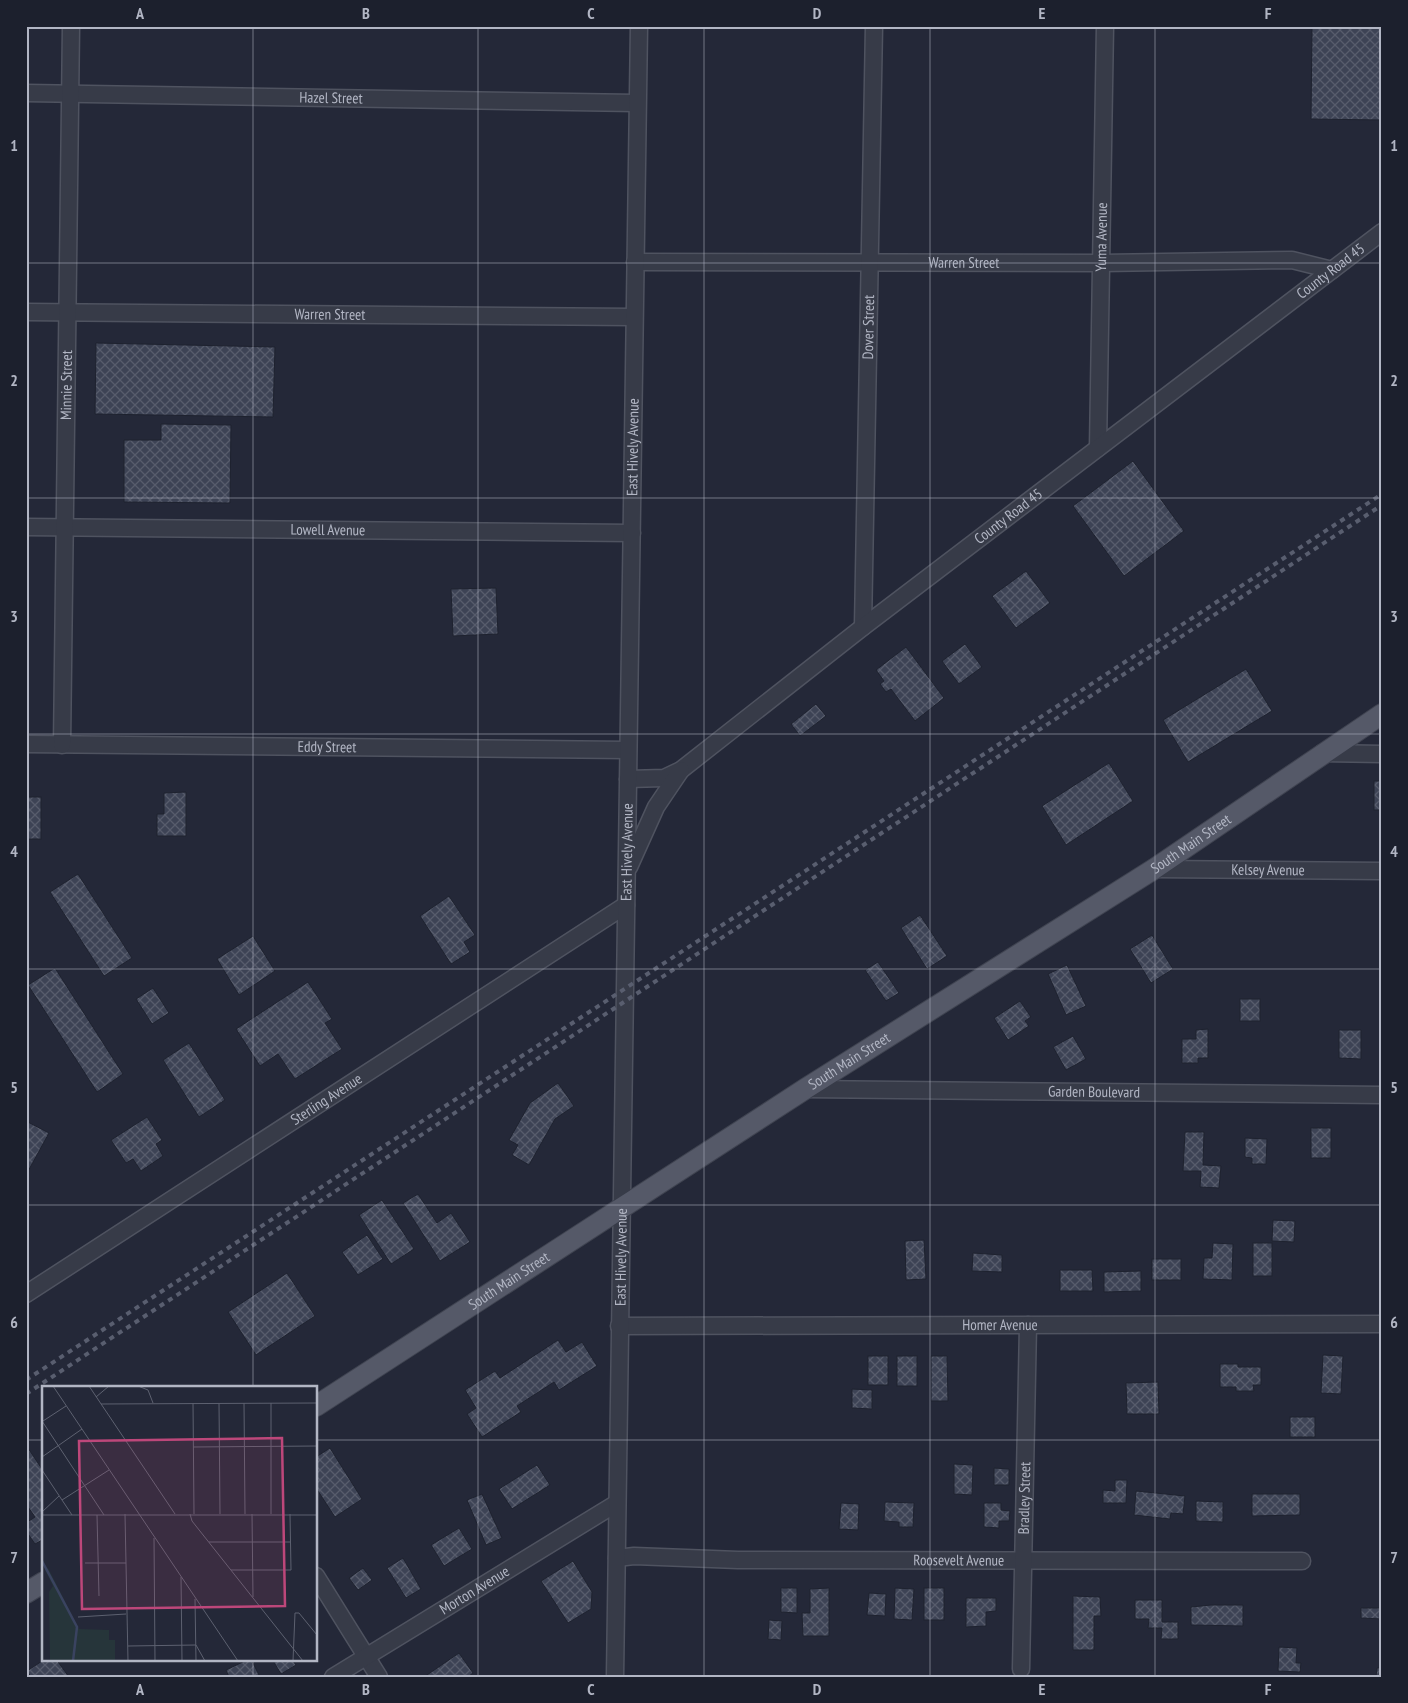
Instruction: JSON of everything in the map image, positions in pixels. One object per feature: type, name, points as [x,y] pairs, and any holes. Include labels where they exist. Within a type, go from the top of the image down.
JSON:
[{"type":"main road","name":"South Main Street","points":[[318,1405],[805,1089],[1154,869],[1382,714]]},
{"type":"main road","points":[[26,1594],[42,1583]]},
{"type":"street","name":"Minnie Street","points":[[62,744],[71,26]]},
{"type":"street","name":"East Hively Avenue","points":[[615,1677],[632,533],[636,103],[639,26]]},
{"type":"street","name":"Dover Street","points":[[863,627],[874,26]]},
{"type":"street","name":"Yuma Avenue","points":[[1098,448],[1103,264],[1105,26]]},
{"type":"street","name":"Hazel Street","points":[[26,93],[636,103]]},
{"type":"street","name":"County Road 45","points":[[628,779],[664,778],[681,770],[863,627],[1382,232]]},
{"type":"street","name":"Warren Street","points":[[635,262],[1103,264],[1292,260],[1332,270]]},
{"type":"street","name":"Warren Street","points":[[26,312],[634,317]]},
{"type":"street","name":"Lowell Avenue","points":[[26,527],[632,533]]},
{"type":"street","name":"Eddy Street","points":[[26,744],[628,750]]},
{"type":"street","points":[[1322,754],[1382,754]]},
{"type":"street","points":[[626,873],[656,807],[681,770]]},
{"type":"street","name":"Kelsey Avenue","points":[[1154,869],[1382,870]]},
{"type":"street","name":"Sterling Avenue","points":[[26,1294],[626,905]]},
{"type":"street","name":"Garden Boulevard","points":[[805,1089],[1382,1095]]},
{"type":"street","name":"Homer Avenue","points":[[620,1326],[1382,1324]]},
{"type":"street","name":"Bradley Street","points":[[1021,1669],[1028,1325]]},
{"type":"street","name":"Morton Avenue","points":[[332,1677],[617,1503]]},
{"type":"street","name":"Roosevelt Avenue","points":[[617,1558],[634,1556],[738,1560],[1302,1561]]},
{"type":"street","points":[[318,1579],[379,1677]]},
{"type":"building","points":[[1255,26],[1382,26],[1382,120],[1311,119],[1312,28]]},
{"type":"building","points":[[96,343],[275,347],[273,417],[95,414]]},
{"type":"building","points":[[161,424],[231,425],[230,503],[124,502],[124,440],[161,440]]},
{"type":"building","points":[[1133,461],[1184,531],[1124,576],[1073,506]]},
{"type":"building","points":[[1026,571],[1050,603],[1016,628],[992,596]]},
{"type":"building","points":[[496,588],[498,634],[453,636],[451,589]]},
{"type":"building","points":[[965,644],[982,667],[959,684],[942,661]]},
{"type":"building","points":[[906,647],[944,698],[915,721],[891,689],[886,692],[880,684],[884,681],[876,670]]},
{"type":"building","points":[[1246,669],[1272,711],[1188,762],[1163,720]]},
{"type":"building","points":[[816,704],[826,716],[800,736],[791,724]]},
{"type":"building","points":[[1109,763],[1133,801],[1066,845],[1042,806]]},
{"type":"building","points":[[1374,781],[1382,781],[1382,810],[1374,810]]},
{"type":"building","points":[[186,792],[186,836],[157,836],[157,814],[164,814],[164,793]]},
{"type":"building","points":[[26,797],[41,797],[41,839],[26,839]]},
{"type":"building","points":[[78,874],[132,958],[104,976],[50,892]]},
{"type":"building","points":[[449,896],[475,935],[464,942],[470,952],[451,964],[420,916]]},
{"type":"building","points":[[920,915],[947,956],[927,969],[901,928]]},
{"type":"building","points":[[1152,935],[1173,969],[1151,983],[1130,949]]},
{"type":"building","points":[[253,936],[275,971],[239,995],[217,959]]},
{"type":"building","points":[[878,962],[899,993],[886,1001],[865,970]]},
{"type":"building","points":[[1067,965],[1086,1006],[1066,1015],[1048,974]]},
{"type":"building","points":[[55,968],[123,1074],[97,1092],[28,985]]},
{"type":"building","points":[[308,982],[332,1019],[325,1023],[342,1049],[295,1079],[278,1054],[260,1066],[236,1029]]},
{"type":"building","points":[[153,988],[169,1013],[152,1024],[136,999]]},
{"type":"building","points":[[1240,999],[1260,999],[1260,1021],[1240,1021]]},
{"type":"building","points":[[1020,1001],[1031,1017],[1025,1021],[1029,1026],[1008,1040],[994,1018]]},
{"type":"building","points":[[1208,1029],[1208,1058],[1198,1058],[1198,1063],[1182,1063],[1182,1039],[1196,1039],[1196,1030]]},
{"type":"building","points":[[1339,1030],[1361,1030],[1361,1059],[1339,1058]]},
{"type":"building","points":[[1073,1036],[1086,1059],[1066,1070],[1053,1047]]},
{"type":"building","points":[[189,1043],[225,1100],[199,1117],[163,1060]]},
{"type":"building","points":[[558,1083],[574,1106],[555,1119],[529,1165],[512,1155],[518,1145],[509,1140],[530,1103]]},
{"type":"building","points":[[147,1117],[162,1140],[156,1144],[163,1156],[141,1171],[133,1159],[126,1163],[111,1140]]},
{"type":"building","points":[[26,1121],[49,1133],[26,1175]]},
{"type":"building","points":[[1311,1128],[1331,1128],[1331,1158],[1311,1158]]},
{"type":"building","points":[[1185,1132],[1204,1132],[1203,1165],[1221,1166],[1219,1188],[1200,1187],[1201,1171],[1183,1171]]},
{"type":"building","points":[[1245,1138],[1267,1139],[1266,1164],[1252,1164],[1252,1158],[1245,1157]]},
{"type":"building","points":[[418,1194],[437,1223],[451,1213],[470,1242],[440,1261],[403,1203]]},
{"type":"building","points":[[382,1200],[414,1249],[391,1264],[359,1215]]},
{"type":"building","points":[[1273,1220],[1295,1221],[1294,1242],[1272,1241]]},
{"type":"building","points":[[367,1235],[383,1259],[358,1275],[342,1252]]},
{"type":"building","points":[[924,1240],[926,1279],[906,1280],[905,1241]]},
{"type":"building","points":[[1213,1243],[1233,1244],[1232,1280],[1203,1279],[1204,1258],[1212,1258]]},
{"type":"building","points":[[1253,1243],[1272,1243],[1272,1276],[1253,1276]]},
{"type":"building","points":[[973,1253],[1002,1255],[1002,1272],[972,1271]]},
{"type":"building","points":[[1152,1259],[1181,1259],[1181,1280],[1152,1280]]},
{"type":"building","points":[[1060,1270],[1092,1270],[1093,1291],[1060,1291]]},
{"type":"building","points":[[1141,1271],[1141,1291],[1104,1292],[1104,1272]]},
{"type":"building","points":[[287,1273],[315,1316],[256,1355],[228,1312]]},
{"type":"building","points":[[558,1340],[566,1352],[582,1342],[597,1366],[559,1390],[554,1382],[517,1406],[521,1412],[482,1437],[467,1414],[476,1408],[465,1390],[495,1371],[500,1378]]},
{"type":"building","points":[[1323,1355],[1343,1356],[1341,1394],[1321,1393]]},
{"type":"building","points":[[868,1356],[888,1356],[888,1385],[868,1385]]},
{"type":"building","points":[[897,1356],[917,1356],[917,1386],[897,1386]]},
{"type":"building","points":[[931,1356],[947,1356],[948,1401],[931,1401]]},
{"type":"building","points":[[1220,1364],[1238,1364],[1238,1367],[1261,1367],[1261,1385],[1253,1385],[1254,1391],[1236,1391],[1236,1387],[1220,1387]]},
{"type":"building","points":[[1158,1382],[1159,1414],[1127,1414],[1126,1383]]},
{"type":"building","points":[[852,1389],[872,1390],[872,1409],[852,1408]]},
{"type":"building","points":[[1290,1417],[1315,1417],[1315,1437],[1290,1437]]},
{"type":"building","points":[[26,1445],[42,1469],[42,1540],[35,1544],[26,1531],[26,1523],[35,1517],[26,1504]]},
{"type":"building","points":[[330,1448],[362,1499],[335,1517],[318,1491],[318,1456]]},
{"type":"building","points":[[954,1464],[973,1465],[972,1495],[954,1494]]},
{"type":"building","points":[[537,1465],[550,1485],[512,1509],[499,1489]]},
{"type":"building","points":[[994,1468],[1009,1469],[1009,1485],[994,1485]]},
{"type":"building","points":[[1115,1480],[1127,1480],[1126,1503],[1103,1503],[1103,1490],[1115,1491]]},
{"type":"building","points":[[1136,1491],[1185,1496],[1183,1514],[1171,1513],[1170,1519],[1134,1515]]},
{"type":"building","points":[[482,1494],[502,1538],[486,1545],[467,1500]]},
{"type":"building","points":[[1252,1494],[1300,1494],[1300,1515],[1252,1516]]},
{"type":"building","points":[[1196,1501],[1223,1502],[1223,1522],[1196,1521]]},
{"type":"building","points":[[885,1502],[914,1503],[913,1527],[899,1527],[899,1522],[884,1521]]},
{"type":"building","points":[[841,1503],[859,1504],[858,1530],[839,1529]]},
{"type":"building","points":[[984,1503],[1001,1503],[1001,1510],[1010,1511],[1009,1521],[999,1521],[999,1528],[984,1527]]},
{"type":"building","points":[[459,1528],[472,1549],[444,1566],[431,1545]]},
{"type":"building","points":[[403,1558],[421,1589],[406,1598],[387,1568]]},
{"type":"building","points":[[573,1561],[592,1592],[591,1609],[568,1623],[541,1581]]},
{"type":"building","points":[[363,1568],[372,1580],[358,1590],[349,1578]]},
{"type":"building","points":[[781,1588],[797,1588],[797,1613],[781,1612]]},
{"type":"building","points":[[829,1588],[829,1636],[803,1636],[802,1613],[810,1613],[810,1589]]},
{"type":"building","points":[[895,1588],[914,1589],[912,1620],[894,1619]]},
{"type":"building","points":[[924,1588],[944,1588],[944,1620],[924,1620]]},
{"type":"building","points":[[869,1593],[886,1594],[885,1616],[867,1615]]},
{"type":"building","points":[[1073,1596],[1100,1597],[1101,1616],[1094,1616],[1094,1650],[1073,1650]]},
{"type":"building","points":[[966,1598],[996,1598],[996,1611],[986,1612],[986,1626],[966,1627]]},
{"type":"building","points":[[1135,1600],[1162,1600],[1162,1622],[1178,1622],[1178,1639],[1161,1639],[1162,1628],[1148,1628],[1149,1619],[1135,1619]]},
{"type":"building","points":[[1243,1605],[1243,1626],[1191,1625],[1191,1607]]},
{"type":"building","points":[[1361,1608],[1382,1608],[1382,1619],[1361,1618]]},
{"type":"building","points":[[769,1620],[782,1621],[781,1640],[768,1639]]},
{"type":"building","points":[[1279,1647],[1297,1648],[1296,1663],[1301,1663],[1300,1672],[1278,1671]]},
{"type":"building","points":[[459,1653],[473,1673],[468,1677],[424,1677]]},
{"type":"building","points":[[44,1660],[57,1660],[69,1677],[31,1677],[27,1671]]},
{"type":"building","points":[[247,1660],[252,1660],[260,1677],[229,1677],[226,1670]]},
{"type":"building","points":[[273,1660],[293,1660],[296,1665],[281,1674]]},
{"type":"building","points":[[1377,1668],[1382,1668],[1382,1677],[1376,1677]]},
{"type":"railway","points":[[26,1380],[1382,494]]},
{"type":"railway","points":[[26,1394],[1382,505]]}]
